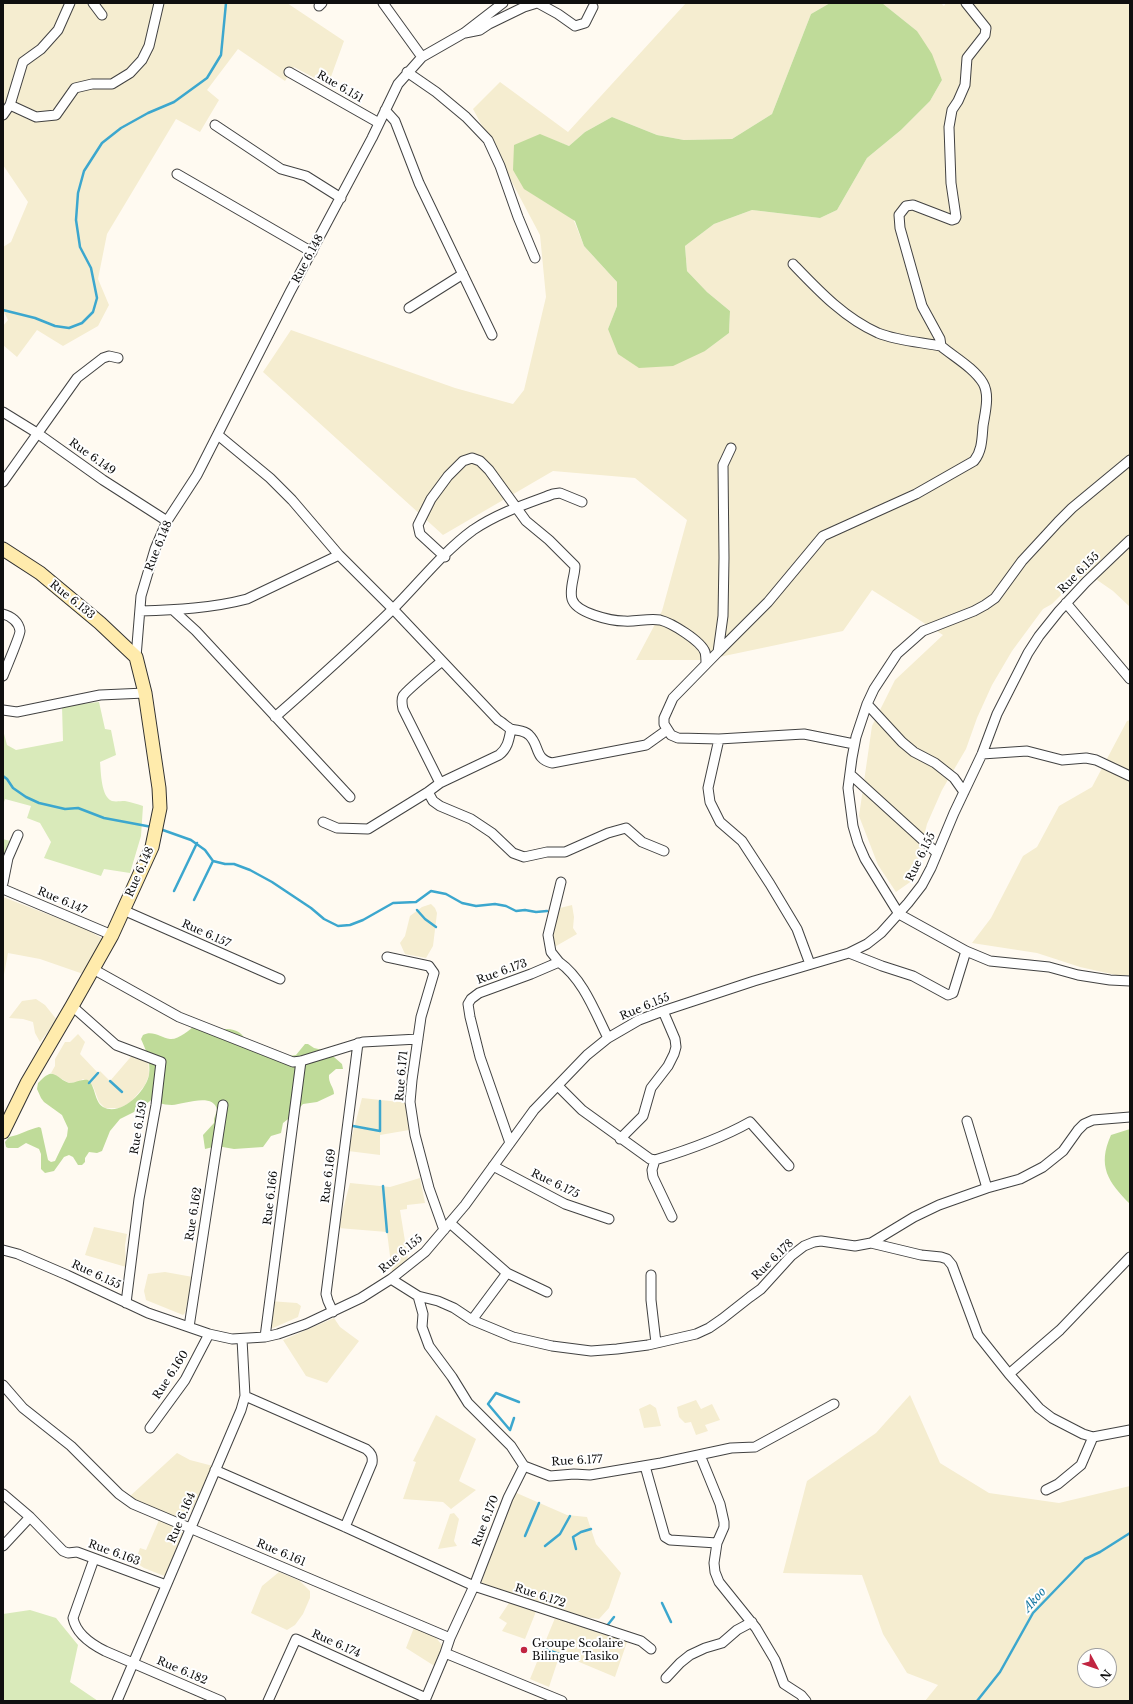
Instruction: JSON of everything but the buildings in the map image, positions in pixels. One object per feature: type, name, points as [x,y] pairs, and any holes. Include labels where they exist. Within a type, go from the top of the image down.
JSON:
[{"type":"street","points":[[3,115],[10,105],[23,62],[41,49],[58,30],[70,3]]},
{"type":"street","points":[[93,3],[102,15]]},
{"type":"street","points":[[10,105],[36,117],[56,115],[74,88],[92,84],[112,84],[130,73],[142,60],[149,46],[159,3]]},
{"type":"street","name":"Rue 6.148","points":[[3,1132],[27,1083],[112,935],[147,860],[155,836],[160,808],[159,788],[145,693],[136,657],[141,596],[167,521],[194,481],[341,198],[398,84],[407,72],[422,57],[464,33],[503,3]]},
{"type":"street","points":[[464,33],[480,30],[524,7],[538,3],[558,14],[575,26],[585,23],[593,7]]},
{"type":"street","points":[[941,346],[940,339],[922,306],[900,228],[899,215],[906,206],[913,205],[952,220],[955,219],[956,216],[951,183],[949,127],[952,110],[965,85],[967,58],[985,35],[986,28],[966,3]]},
{"type":"street","points":[[384,4],[422,57]]},
{"type":"street","name":"Rue 6.151","points":[[289,72],[379,123]]},
{"type":"street","points":[[407,72],[436,92],[466,117],[488,140],[500,166],[518,217],[535,258]]},
{"type":"street","points":[[385,110],[394,121],[419,183],[492,335]]},
{"type":"street","points":[[215,125],[281,169],[306,176],[341,198]]},
{"type":"street","points":[[177,174],[312,252]]},
{"type":"street","points":[[793,264],[825,298],[872,330],[899,339],[941,346],[974,372],[984,384],[986,397],[980,453],[974,461],[916,494],[823,536],[768,602],[673,698],[664,718],[664,724],[671,735],[678,738],[719,739],[804,734],[854,744]]},
{"type":"street","points":[[409,308],[463,274]]},
{"type":"street","points":[[3,482],[77,378],[103,358],[109,356],[118,358]]},
{"type":"street","name":"Rue 6.149","points":[[3,412],[37,433],[102,480],[167,521]]},
{"type":"street","points":[[218,435],[270,478],[292,500],[339,555],[393,609],[498,720],[511,728],[528,734],[532,738],[540,756],[545,761],[552,763],[646,745],[667,730]]},
{"type":"street","points":[[718,652],[722,616],[724,558],[723,465],[731,448]]},
{"type":"street","points":[[444,556],[420,534],[418,525],[431,499],[448,476],[463,461],[472,458],[480,461],[489,470],[526,521],[569,558],[575,566],[571,591],[572,600],[580,609],[603,618],[624,621],[647,619],[660,620],[670,624],[696,641],[705,652],[706,664]]},
{"type":"street","points":[[1130,460],[1072,508],[1058,522],[1022,561],[995,598],[974,611],[923,631],[897,654],[874,689],[867,704],[854,744],[850,774],[849,803],[853,826],[865,859],[899,914],[966,951],[990,962],[1049,967],[1078,975],[1110,980],[1130,981]]},
{"type":"street","points":[[275,717],[393,609],[444,556],[474,530],[501,514],[553,494],[560,493],[582,502]]},
{"type":"street","name":"Rue 6.155","points":[[3,1250],[18,1254],[67,1275],[148,1313],[209,1334],[242,1339],[265,1337],[299,1326],[333,1312],[361,1298],[391,1280],[425,1252],[447,1226],[534,1110],[587,1055],[608,1038],[639,1020],[663,1011],[849,953],[867,944],[899,914],[922,885],[982,754],[997,714],[1028,653],[1039,636],[1066,603],[1130,540]]},
{"type":"street","name":"Rue 6.133","points":[[3,549],[40,573],[100,623],[136,657]]},
{"type":"street","points":[[140,611],[173,610],[231,603],[247,599],[339,555]]},
{"type":"street","points":[[1066,603],[1130,679]]},
{"type":"street","points":[[173,610],[196,631],[350,797]]},
{"type":"street","points":[[3,614],[9,615],[17,623],[20,631],[3,676]]},
{"type":"street","points":[[440,782],[403,709],[402,701],[405,692],[419,682],[442,661]]},
{"type":"street","points":[[3,710],[17,712],[100,695],[145,693]]},
{"type":"street","points":[[867,704],[902,742],[914,752],[934,763],[954,778],[964,792]]},
{"type":"street","points":[[323,822],[337,828],[368,828],[428,792],[440,782],[499,755],[504,751],[508,743],[511,728]]},
{"type":"street","points":[[719,739],[708,788],[710,802],[720,822],[742,841],[770,884],[797,929],[810,964]]},
{"type":"street","points":[[982,754],[1026,751],[1062,760],[1086,758],[1096,760],[1130,776]]},
{"type":"street","points":[[850,774],[937,853]]},
{"type":"street","points":[[428,792],[433,801],[440,806],[471,819],[492,833],[513,853],[524,857],[547,852],[565,852],[608,833],[626,828],[642,842],[664,851]]},
{"type":"street","points":[[3,883],[8,858],[18,835]]},
{"type":"street","points":[[561,882],[548,935],[551,952],[559,962],[568,969],[582,989],[608,1038]]},
{"type":"street","name":"Rue 6.147","points":[[3,889],[112,935]]},
{"type":"street","name":"Rue 6.157","points":[[123,910],[280,979]]},
{"type":"street","points":[[849,953],[913,976],[948,995],[953,993],[966,951]]},
{"type":"street","name":"Rue 6.171","points":[[387,957],[429,966],[434,973],[421,1017],[410,1102],[415,1135],[429,1188],[447,1226]]},
{"type":"street","name":"Rue 6.173","points":[[510,1143],[480,1057],[468,1004],[471,999],[479,993],[559,962]]},
{"type":"street","points":[[93,969],[179,1017],[226,1034],[293,1062],[301,1061],[358,1043],[390,1039],[418,1039]]},
{"type":"street","name":"Rue 6.159","points":[[72,1006],[116,1045],[161,1062],[156,1105],[139,1199],[126,1303]]},
{"type":"street","points":[[620,1139],[643,1116],[651,1088],[668,1066],[676,1047],[675,1039],[663,1011]]},
{"type":"street","name":"Rue 6.169","points":[[333,1312],[326,1294],[358,1043]]},
{"type":"street","name":"Rue 6.166","points":[[265,1337],[301,1061]]},
{"type":"street","points":[[558,1086],[582,1110],[620,1139],[643,1155],[655,1160],[700,1146],[731,1133],[750,1122],[789,1166]]},
{"type":"street","name":"Rue 6.162","points":[[189,1327],[223,1105]]},
{"type":"street","name":"Rue 6.178","points":[[418,1296],[438,1301],[454,1308],[472,1320],[514,1337],[552,1346],[592,1351],[617,1349],[656,1343],[696,1334],[709,1328],[761,1289],[791,1256],[804,1246],[821,1240],[855,1246],[871,1243],[920,1214],[987,1188],[1020,1179],[1044,1167],[1063,1151],[1084,1124],[1093,1120],[1130,1117]]},
{"type":"street","points":[[967,1122],[987,1188]]},
{"type":"street","points":[[655,1160],[652,1170],[653,1177],[672,1217]]},
{"type":"street","name":"Rue 6.175","points":[[493,1166],[565,1204],[609,1219]]},
{"type":"street","points":[[447,1226],[507,1273],[547,1292]]},
{"type":"street","points":[[871,1243],[921,1255],[947,1259],[952,1265],[978,1335],[1009,1374],[1039,1408],[1052,1418],[1083,1434],[1093,1437],[1130,1430]]},
{"type":"street","points":[[1009,1374],[1060,1330],[1130,1257]]},
{"type":"street","points":[[472,1320],[507,1273]]},
{"type":"street","points":[[651,1275],[651,1300],[656,1343]]},
{"type":"street","points":[[391,1280],[418,1296],[423,1314],[422,1327],[429,1346],[452,1377],[468,1403],[511,1446],[524,1466]]},
{"type":"street","name":"Rue 6.160","points":[[150,1428],[185,1380],[209,1334]]},
{"type":"street","name":"Rue 6.164","points":[[117,1701],[245,1396],[242,1339]]},
{"type":"street","name":"Rue 6.161","points":[[3,1385],[23,1408],[71,1446],[125,1499],[133,1504],[191,1527],[450,1638]]},
{"type":"street","points":[[245,1396],[366,1449],[370,1453],[372,1463],[345,1527]]},
{"type":"street","name":"Rue 6.177","points":[[524,1466],[550,1476],[590,1475],[645,1466],[731,1448],[755,1447],[834,1404]]},
{"type":"street","points":[[1046,1490],[1058,1484],[1081,1465],[1093,1437]]},
{"type":"street","points":[[700,1455],[720,1504],[724,1522],[724,1527],[717,1543],[714,1563],[715,1572],[719,1582],[752,1622],[775,1660],[784,1684],[801,1695],[806,1701]]},
{"type":"street","name":"Rue 6.170","points":[[474,1586],[508,1498],[524,1466]]},
{"type":"street","points":[[645,1466],[665,1537],[670,1540],[717,1543]]},
{"type":"street","name":"Rue 6.172","points":[[215,1470],[474,1586],[640,1641],[651,1649]]},
{"type":"street","name":"Rue 6.163","points":[[3,1494],[30,1517],[63,1551],[68,1553],[77,1552],[166,1585]]},
{"type":"street","points":[[3,1546],[30,1517]]},
{"type":"street","name":"Rue 6.182","points":[[94,1559],[73,1620],[83,1636],[91,1644],[221,1701]]},
{"type":"street","points":[[426,1700],[450,1638],[474,1586]]},
{"type":"street","points":[[666,1678],[690,1655],[705,1648],[722,1643],[737,1630],[752,1622]]},
{"type":"street","name":"Rue 6.174","points":[[268,1701],[296,1639],[426,1700]]},
{"type":"street","points":[[445,1653],[562,1701]]},
{"type":"shaded area","points":[[3,3],[287,3],[344,41],[328,85],[294,67],[285,81],[238,49],[207,90],[219,100],[200,132],[176,119],[107,234],[98,279],[109,305],[98,326],[63,346],[37,330],[17,357],[3,345],[3,326],[8,320],[3,310],[3,247],[11,242],[28,202],[3,165]]},
{"type":"shaded area","points":[[686,3],[830,3],[811,14],[772,114],[732,139],[684,140],[657,135],[612,117],[585,132],[569,146],[540,135],[584,246],[617,282],[617,306],[608,329],[705,351],[729,333],[730,311],[707,292],[687,271],[685,246],[714,224],[752,210],[820,218],[837,210],[867,158],[901,130],[930,101],[942,80],[917,31],[882,3],[941,3],[944,6],[946,3],[1130,3],[1130,607],[1113,591],[1087,573],[1070,586],[1052,604],[1043,609],[1012,651],[992,685],[977,718],[966,749],[942,790],[927,824],[913,880],[896,892],[878,865],[859,816],[872,726],[895,680],[943,635],[872,590],[843,631],[705,660],[636,660],[662,611],[687,520],[635,478],[553,471],[443,535],[263,372],[291,330],[455,388],[513,404],[524,390],[546,297],[540,235],[473,109],[500,82],[568,132]]},
{"type":"shaded area","points":[[1130,720],[1130,975],[1116,975],[1080,967],[1037,953],[972,943],[991,918],[1023,856],[1037,847],[1059,806],[1092,787],[1127,721]]},
{"type":"shaded area","points":[[3,897],[86,929],[105,940],[89,976],[40,959],[8,953],[3,980]]},
{"type":"shaded area","points":[[431,904],[437,913],[433,946],[426,958],[405,954],[400,943],[405,936],[410,916],[422,907]]},
{"type":"shaded area","points":[[572,905],[574,917],[573,928],[577,934],[551,949],[550,940],[556,909]]},
{"type":"shaded area","points":[[36,999],[45,1005],[57,1020],[40,1042],[35,1033],[33,1022],[23,1019],[9,1018],[22,1001]]},
{"type":"shaded area","points":[[78,1034],[85,1042],[80,1054],[98,1073],[100,1071],[110,1081],[135,1052],[148,1055],[149,1075],[145,1085],[131,1102],[120,1108],[105,1108],[99,1102],[93,1086],[83,1079],[78,1082],[69,1083],[51,1073],[55,1066],[55,1059],[65,1042],[70,1042]]},
{"type":"shaded area","points":[[362,1098],[409,1103],[415,1129],[380,1135],[380,1155],[348,1151]]},
{"type":"shaded area","points":[[420,1178],[425,1203],[407,1205],[407,1209],[400,1210],[408,1260],[392,1272],[387,1232],[338,1228],[350,1183],[390,1187]]},
{"type":"shaded area","points":[[94,1227],[127,1234],[125,1245],[126,1267],[85,1255]]},
{"type":"shaded area","points":[[165,1272],[193,1277],[185,1313],[183,1315],[146,1300],[144,1291],[148,1274]]},
{"type":"shaded area","points":[[269,1301],[297,1303],[301,1306],[298,1317],[273,1328],[261,1327]]},
{"type":"shaded area","points":[[334,1318],[340,1327],[359,1341],[327,1383],[306,1376],[283,1340]]},
{"type":"shaded area","points":[[910,1395],[940,1463],[989,1493],[1059,1503],[1130,1486],[1130,1701],[925,1701],[938,1685],[907,1673],[883,1634],[862,1575],[783,1573],[807,1481],[876,1433]]},
{"type":"shaded area","points":[[696,1400],[701,1409],[712,1404],[720,1420],[705,1425],[708,1431],[696,1435],[691,1422],[685,1423],[679,1417],[677,1407]]},
{"type":"shaded area","points":[[650,1404],[656,1408],[661,1426],[644,1428],[639,1409]]},
{"type":"shaded area","points":[[436,1415],[476,1439],[459,1481],[476,1490],[451,1509],[443,1502],[403,1499],[416,1462],[413,1461]]},
{"type":"shaded area","points":[[177,1453],[190,1460],[213,1466],[191,1512],[179,1523],[129,1497]]},
{"type":"shaded area","points":[[512,1491],[567,1515],[587,1517],[596,1544],[621,1573],[609,1608],[599,1619],[568,1615],[481,1584]]},
{"type":"shaded area","points":[[454,1513],[459,1519],[454,1541],[457,1546],[438,1549],[450,1514]]},
{"type":"shaded area","points":[[159,1520],[174,1525],[185,1535],[167,1577],[144,1568],[135,1562],[140,1548],[146,1550]]},
{"type":"shaded area","points":[[279,1572],[300,1581],[310,1591],[310,1598],[303,1614],[295,1625],[287,1630],[251,1613],[262,1586]]},
{"type":"shaded area","points":[[511,1600],[537,1609],[525,1639],[502,1631],[507,1623],[499,1618]]},
{"type":"shaded area","points":[[555,1618],[609,1636],[621,1636],[627,1642],[615,1677],[560,1654],[549,1687],[530,1679]]},
{"type":"shaded area","points":[[415,1625],[432,1633],[442,1645],[443,1648],[436,1667],[406,1648]]},
{"type":"green space","points":[[830,3],[882,3],[917,31],[932,54],[942,80],[930,101],[901,130],[867,158],[837,210],[820,218],[752,210],[714,224],[685,246],[687,271],[707,292],[730,311],[729,333],[705,351],[673,366],[639,368],[618,354],[608,329],[617,306],[617,282],[584,246],[575,221],[524,189],[513,170],[514,145],[540,134],[569,146],[585,132],[612,117],[657,135],[684,140],[732,139],[772,114],[811,14]]},
{"type":"green space","points":[[99,702],[105,729],[111,730],[116,755],[100,762],[102,784],[106,795],[108,799],[112,801],[132,802],[143,806],[141,836],[130,873],[104,869],[101,876],[44,858],[51,842],[40,823],[27,818],[31,806],[5,799],[3,805],[3,730],[7,745],[16,750],[63,741],[62,706]]},
{"type":"green space","points":[[3,839],[10,841],[3,866]]},
{"type":"green space","points":[[195,1025],[218,1031],[226,1029],[235,1030],[242,1035],[246,1043],[289,1056],[296,1055],[305,1044],[327,1051],[342,1064],[343,1069],[336,1069],[329,1075],[329,1080],[334,1094],[317,1102],[303,1104],[283,1123],[281,1133],[271,1136],[263,1147],[234,1149],[217,1146],[205,1149],[203,1135],[214,1123],[217,1110],[215,1105],[210,1101],[198,1100],[167,1105],[159,1103],[155,1097],[140,1109],[120,1119],[110,1131],[102,1151],[97,1153],[89,1152],[85,1158],[85,1162],[82,1165],[78,1165],[73,1157],[69,1155],[64,1157],[54,1171],[45,1173],[41,1169],[41,1154],[39,1149],[26,1143],[18,1148],[6,1147],[5,1142],[9,1137],[39,1127],[41,1128],[48,1160],[51,1162],[55,1161],[67,1136],[68,1128],[62,1115],[44,1102],[41,1098],[37,1089],[38,1083],[43,1078],[47,1075],[54,1074],[69,1083],[88,1080],[91,1083],[96,1098],[103,1107],[110,1109],[117,1108],[132,1101],[147,1081],[149,1075],[149,1061],[141,1039],[143,1035],[150,1033],[173,1039],[184,1034]]},
{"type":"green space","points":[[1130,1129],[1130,1204],[1111,1181],[1105,1165],[1105,1156],[1111,1135]]},
{"type":"green space","points":[[30,1610],[56,1618],[78,1645],[70,1682],[98,1701],[3,1701],[3,1614]]},
{"type":"waterway","points":[[3,310],[35,318],[55,326],[69,328],[82,323],[93,312],[97,298],[91,268],[80,247],[76,220],[78,193],[84,171],[102,143],[121,128],[148,113],[174,102],[207,78],[221,55],[226,3]]},
{"type":"waterway","points":[[3,776],[13,788],[26,797],[39,803],[65,809],[78,808],[104,818],[152,827]]},
{"type":"waterway","points":[[160,829],[191,840],[205,850],[213,861],[225,864],[234,864],[250,870],[272,882],[311,908],[324,919],[338,926],[350,925],[363,920],[393,903],[416,902],[431,891],[446,894],[462,903],[476,906],[495,904],[506,906],[516,911],[547,911]]},
{"type":"waterway","points":[[174,891],[197,843]]},
{"type":"waterway","points":[[194,900],[213,861]]},
{"type":"waterway","points":[[417,910],[425,919],[436,927]]},
{"type":"waterway","points":[[89,1083],[98,1073]]},
{"type":"waterway","points":[[110,1081],[122,1092]]},
{"type":"waterway","points":[[353,1126],[380,1131],[380,1101]]},
{"type":"waterway","points":[[383,1186],[387,1232]]},
{"type":"waterway","points":[[514,1418],[510,1430],[488,1404],[496,1393],[519,1402]]},
{"type":"waterway","points":[[525,1536],[539,1503]]},
{"type":"waterway","points":[[545,1546],[560,1534],[570,1516]]},
{"type":"waterway","points":[[576,1549],[573,1537],[581,1532],[591,1529]]},
{"type":"waterway","name":"Akoo","points":[[977,1701],[1000,1672],[1033,1613],[1085,1559],[1100,1552],[1130,1533]]},
{"type":"waterway","points":[[662,1603],[671,1622]]},
{"type":"waterway","points":[[606,1627],[614,1617]]},
{"type":"waterway","points":[[542,1648],[559,1654]]},
{"type":"place","name":"Groupe Scolaire Bilingue Tasiko","points":[[524,1650]]}]
